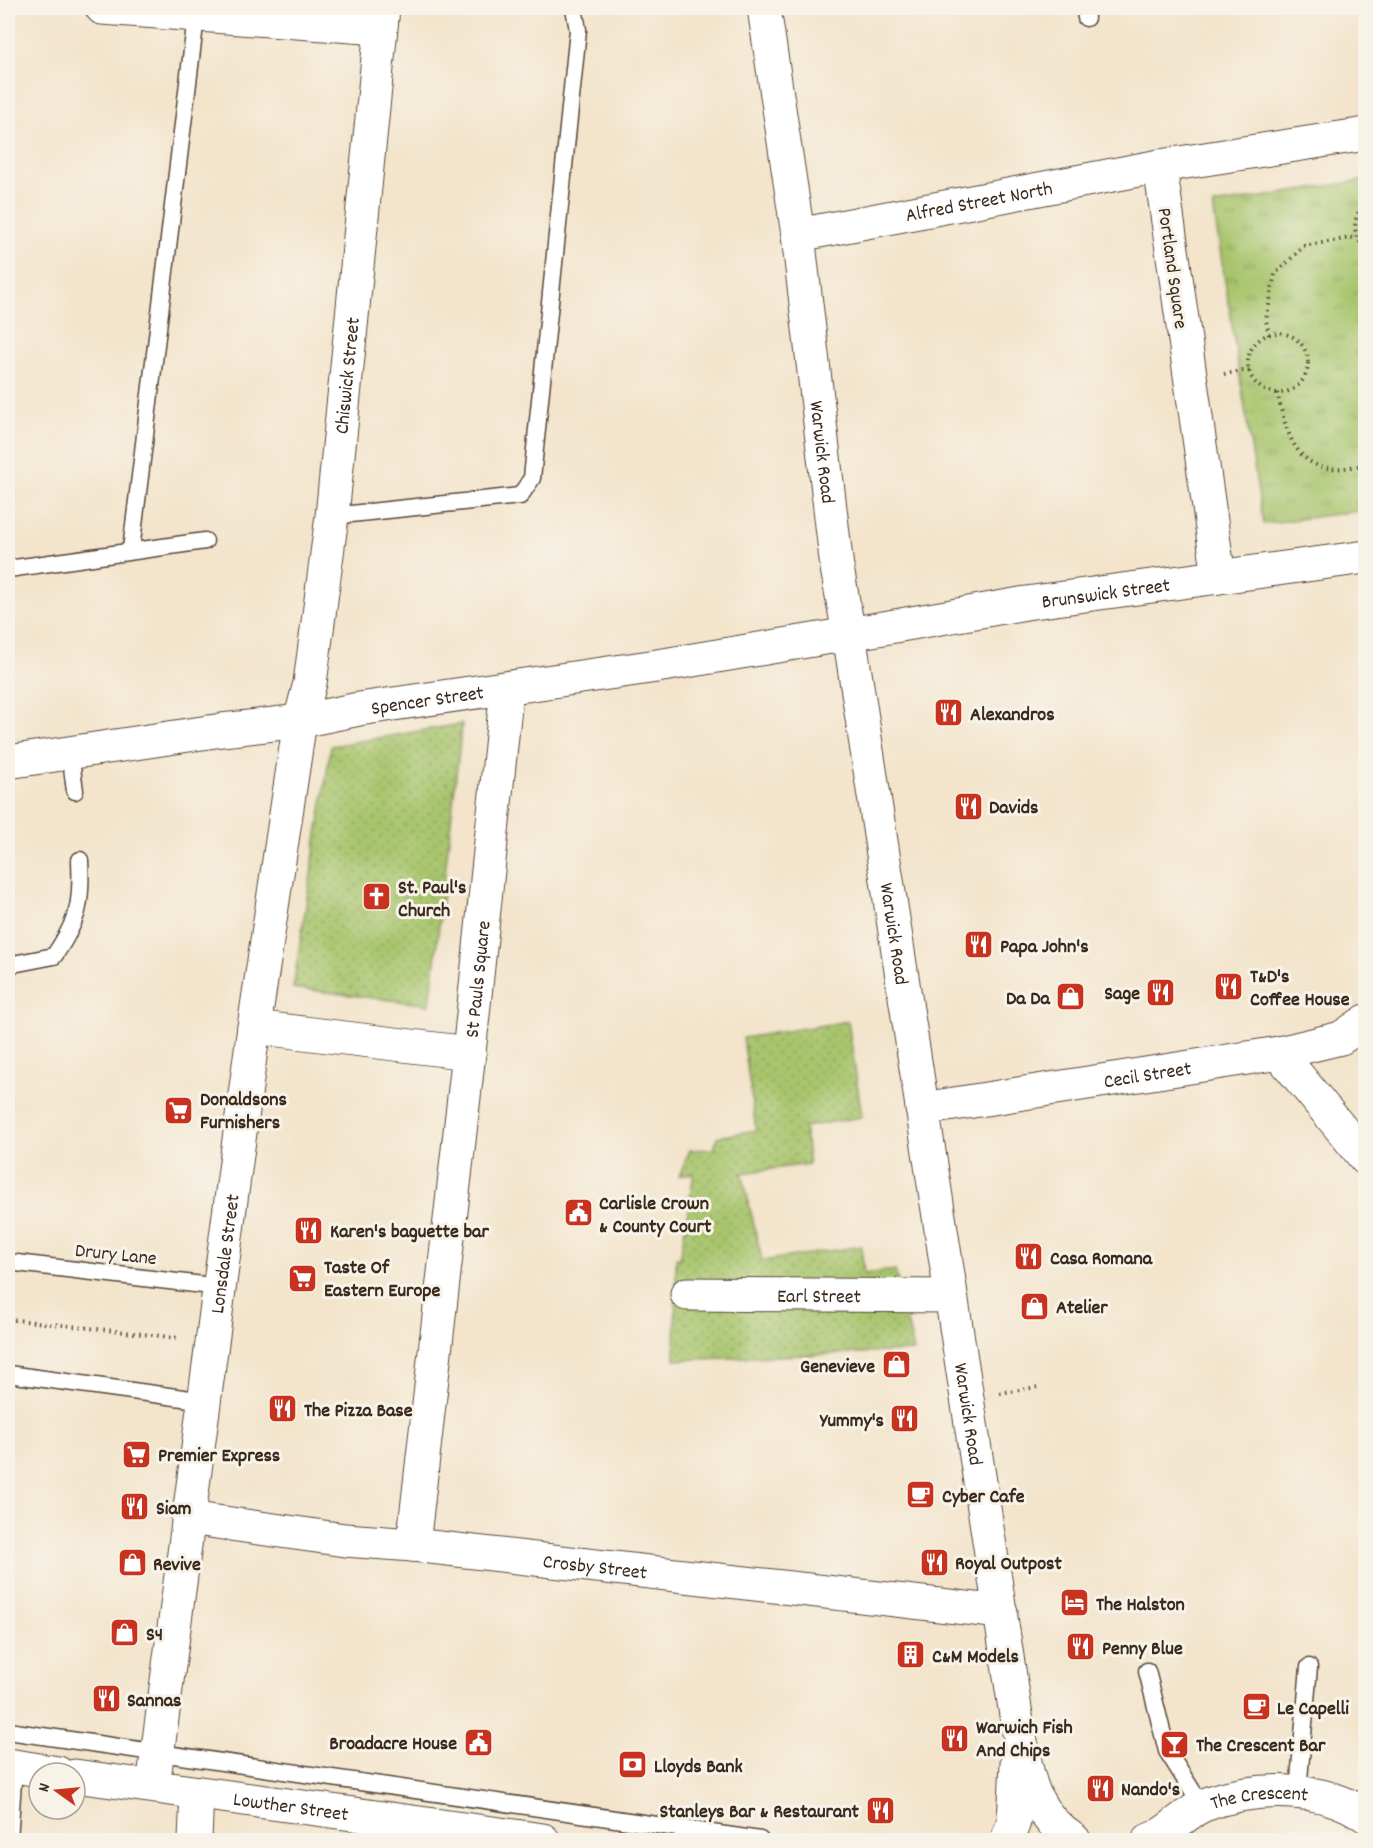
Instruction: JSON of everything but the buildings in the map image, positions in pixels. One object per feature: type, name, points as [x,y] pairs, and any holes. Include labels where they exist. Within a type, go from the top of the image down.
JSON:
[{"type":"street","points":[[102,8],[381,18]]},
{"type":"street","name":"Warwick Road","points":[[764,8],[798,235],[837,568],[1018,1728],[1032,1788],[1042,1809],[1053,1826],[1074,1840]]},
{"type":"street","name":"Chiswick Street","points":[[300,721],[310,683],[332,516],[381,18]]},
{"type":"street","points":[[1160,166],[1365,134]]},
{"type":"street","name":"Alfred Street North","points":[[798,235],[1160,166]]},
{"type":"street","name":"Portland Square","points":[[1160,166],[1219,577]]},
{"type":"street","name":"Brunswick Street","points":[[849,634],[1026,603],[1365,557]]},
{"type":"street","name":"Spencer Street","points":[[8,762],[300,721],[359,709],[849,634]]},
{"type":"street","name":"St Pauls Square","points":[[254,1027],[469,1053],[507,688]]},
{"type":"street","name":"Lonsdale Street","points":[[153,1786],[254,1027],[300,721]]},
{"type":"street","name":"Cecil Street","points":[[922,1109],[1279,1053],[1341,1038],[1365,1021]]},
{"type":"street","points":[[413,1545],[469,1053]]},
{"type":"street","points":[[1279,1053],[1365,1159]]},
{"type":"street","name":"Earl Street","points":[[687,1294],[951,1296]]},
{"type":"street","name":"Crosby Street","points":[[188,1518],[345,1540],[413,1545],[1000,1612]]},
{"type":"street","points":[[1007,1840],[1014,1822],[1018,1728]]},
{"type":"street","points":[[11,1766],[27,1768]]},
{"type":"street","name":"Lowther Street","points":[[87,1778],[543,1840]]},
{"type":"street","name":"The Crescent","points":[[1154,1840],[1202,1806],[1244,1794],[1298,1791],[1354,1808],[1365,1816]]},
{"type":"street","points":[[195,1840],[197,1793]]},
{"type":"lane","points":[[332,516],[520,496],[532,478],[578,30],[574,8]]},
{"type":"lane","points":[[131,550],[197,12]]},
{"type":"lane","points":[[8,569],[205,541]]},
{"type":"lane","points":[[70,752],[75,791]]},
{"type":"lane","points":[[8,965],[54,956],[71,930],[82,898],[80,860]]},
{"type":"lane","name":"Drury Lane","points":[[8,1262],[220,1287]]},
{"type":"lane","points":[[8,1374],[205,1401]]},
{"type":"lane","points":[[1298,1791],[1309,1667]]},
{"type":"lane","points":[[1147,1671],[1167,1751],[1202,1806]]},
{"type":"lane","points":[[8,1731],[760,1840]]},
{"type":"lane","points":[[9,1840],[11,1766]]},
{"type":"path","points":[[1365,202],[1355,218],[1357,237],[1365,249]]},
{"type":"path","points":[[1269,335],[1266,320],[1275,274],[1304,246],[1357,237]]},
{"type":"path","points":[[1279,333],[1296,339],[1303,346],[1308,364],[1306,374],[1301,383],[1293,389],[1277,393],[1264,390],[1256,383],[1248,365],[1254,346],[1269,335],[1279,333]]},
{"type":"path","points":[[1277,393],[1289,436],[1302,457],[1328,468],[1365,465]]},
{"type":"path","points":[[8,1319],[212,1342]]},
{"type":"green space","points":[[1365,180],[1365,510],[1263,524],[1213,205]]},
{"type":"green space","points":[[462,724],[430,1005],[293,988],[331,746]]},
{"type":"green space","points":[[848,1021],[862,1117],[804,1127],[809,1164],[742,1173],[762,1261],[861,1246],[864,1274],[895,1270],[914,1351],[675,1360],[676,1258],[680,1259],[694,1173],[679,1176],[690,1150],[714,1149],[717,1137],[756,1130],[743,1038]]},
{"type":"place","name":"Alexandros","points":[[949,713]]},
{"type":"place","name":"Davids","points":[[968,806]]},
{"type":"place","name":"St. Paul's Church","points":[[377,897]]},
{"type":"place","name":"Papa John's","points":[[979,945]]},
{"type":"place","name":"T&D's Coffee House","points":[[1229,986]]},
{"type":"place","name":"Sage","points":[[1161,992]]},
{"type":"place","name":"Da Da","points":[[1071,997]]},
{"type":"place","name":"Donaldsons Furnishers","points":[[179,1110]]},
{"type":"place","name":"Carlisle Crown & County Court","points":[[578,1213]]},
{"type":"place","name":"Karen's baguette bar","points":[[309,1230]]},
{"type":"place","name":"Casa Romana","points":[[1029,1257]]},
{"type":"place","name":"Taste Of Eastern Europe","points":[[303,1278]]},
{"type":"place","name":"Atelier","points":[[1035,1306]]},
{"type":"place","name":"Genevieve","points":[[896,1365]]},
{"type":"place","name":"The Pizza Base","points":[[283,1409]]},
{"type":"place","name":"Yummy's","points":[[905,1419]]},
{"type":"place","name":"Premier Express","points":[[137,1454]]},
{"type":"place","name":"Cyber Cafe","points":[[921,1495]]},
{"type":"place","name":"Siam","points":[[135,1507]]},
{"type":"place","name":"Royal Outpost","points":[[934,1562]]},
{"type":"place","name":"Revive","points":[[132,1563]]},
{"type":"place","name":"The Halston","points":[[1075,1603]]},
{"type":"place","name":"S4","points":[[125,1633]]},
{"type":"place","name":"Penny Blue","points":[[1081,1647]]},
{"type":"place","name":"C&M Models","points":[[911,1655]]},
{"type":"place","name":"Sannas","points":[[106,1699]]},
{"type":"place","name":"Le Capelli","points":[[1256,1707]]},
{"type":"place","name":"Warwich Fish And Chips","points":[[955,1738]]},
{"type":"place","name":"Broadacre House","points":[[478,1742]]},
{"type":"place","name":"The Crescent Bar","points":[[1175,1744]]},
{"type":"place","name":"Lloyds Bank","points":[[633,1765]]},
{"type":"place","name":"Nando's","points":[[1100,1788]]},
{"type":"place","name":"Stanleys Bar & Restaurant","points":[[880,1810]]}]
